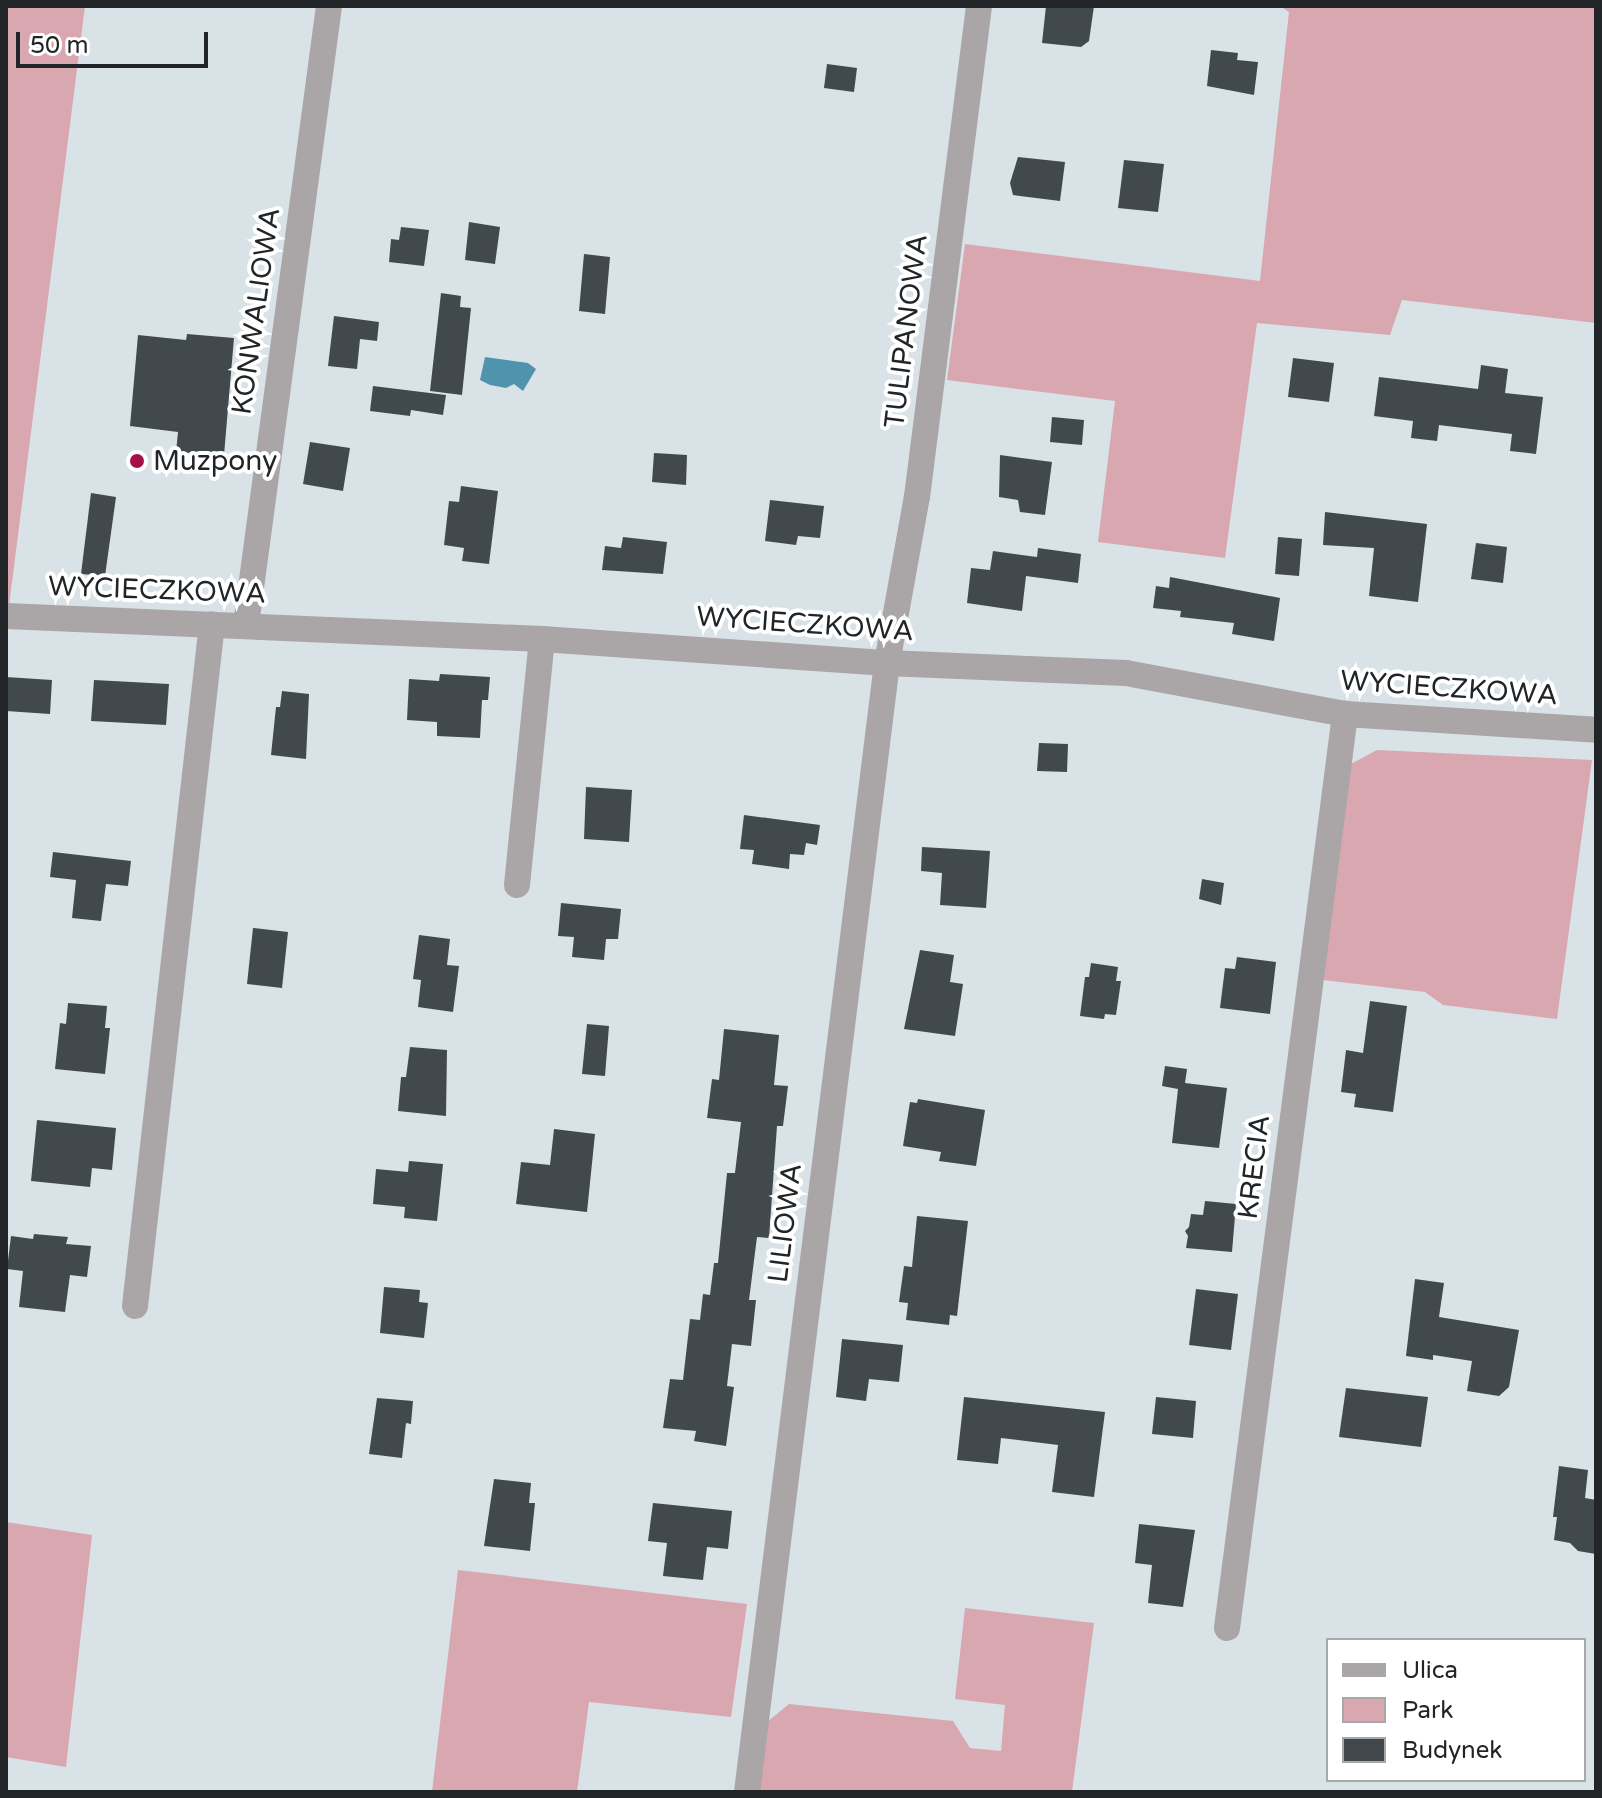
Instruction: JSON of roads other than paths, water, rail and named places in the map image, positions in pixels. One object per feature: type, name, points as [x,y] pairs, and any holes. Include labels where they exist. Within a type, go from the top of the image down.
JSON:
[{"type":"street","name":"KONWALIOWA","points":[[246,625],[329,6]]},
{"type":"street","name":"TULIPANOWA","points":[[887,663],[917,497],[979,6]]},
{"type":"street","name":"WYCIECZKOWA","points":[[6,616],[542,639],[887,663],[1126,673],[1345,714],[1596,730]]},
{"type":"street","points":[[135,1306],[212,624]]},
{"type":"street","points":[[517,885],[542,639]]},
{"type":"street","name":"LILIOWA","points":[[747,1792],[887,663]]},
{"type":"street","name":"KRECIA","points":[[1227,1628],[1345,714]]},
{"type":"water","points":[[485,357],[528,363],[536,369],[523,391],[514,384],[506,388],[490,385],[480,380]]},
{"type":"place","name":"Muzpony","points":[[137,461]]}]
